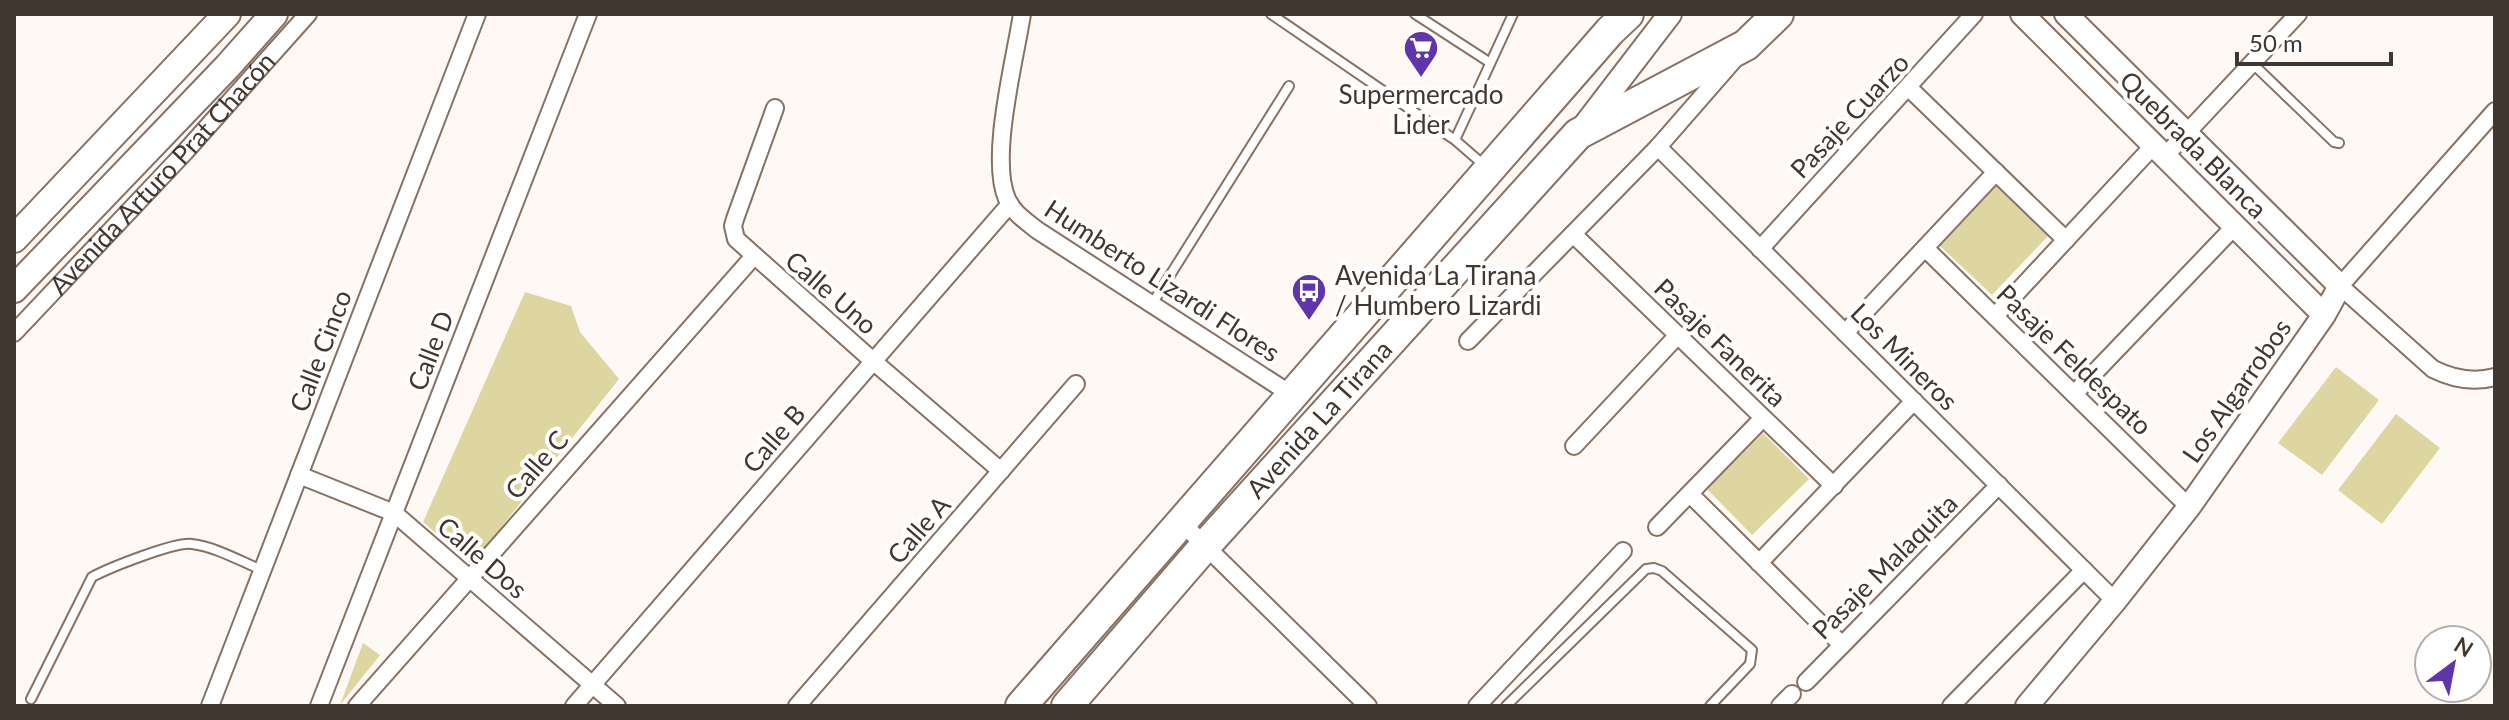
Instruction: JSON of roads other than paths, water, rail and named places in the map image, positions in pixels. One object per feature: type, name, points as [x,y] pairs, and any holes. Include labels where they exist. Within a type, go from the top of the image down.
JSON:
[{"type":"highway","name":"Avenida La Tirana","points":[[1067,706],[1205,546],[1578,134],[1746,45],[1778,14]]},
{"type":"highway","name":"Avenida La Tirana","points":[[1021,706],[1621,20]]},
{"type":"main road","points":[[14,239],[227,14]]},
{"type":"main road","name":"Avenida Arturo Prat Chacón","points":[[14,289],[274,14]]},
{"type":"street","name":"Avenida Arturo Prat Chacón","points":[[14,333],[185,152],[308,14]]},
{"type":"street","name":"Calle Cinco","points":[[210,706],[477,14]]},
{"type":"street","name":"Calle D","points":[[319,706],[588,14]]},
{"type":"street","name":"Humberto Lizardi Flores","points":[[1022,14],[999,159],[1003,185],[1017,214],[1292,395]]},
{"type":"street","points":[[1578,134],[1670,14]]},
{"type":"street","name":"Pasaje Cuarzo","points":[[1760,249],[1974,14]]},
{"type":"street","name":"Quebrada Blanca","points":[[2022,14],[2324,315]]},
{"type":"street","name":"Quebrada Blanca","points":[[2066,14],[2340,286]]},
{"type":"street","points":[[1995,316],[2066,240],[2159,151],[2188,134],[2298,14]]},
{"type":"street","name":"Avenida La Tirana","points":[[1468,341],[1658,147],[1746,45]]},
{"type":"street","points":[[1909,88],[2066,240]]},
{"type":"street","name":"Calle Uno","points":[[775,108],[733,226],[736,239],[1001,471]]},
{"type":"street","name":"Los Algarrobos","points":[[2027,706],[2189,507],[2324,315],[2340,286],[2495,111]]},
{"type":"street","name":"Los Mineros","points":[[1658,147],[2115,601]]},
{"type":"street","points":[[1845,333],[1996,172]]},
{"type":"street","name":"Calle B","points":[[574,706],[1010,204]]},
{"type":"street","points":[[2074,394],[2235,226]]},
{"type":"street","name":"Pasaje Fanerita","points":[[1573,234],[1834,486]]},
{"type":"street","name":"Pasaje Feldespato","points":[[1925,248],[2189,507]]},
{"type":"street","name":"Calle C","points":[[357,706],[754,256]]},
{"type":"street","points":[[2340,286],[2433,369],[2468,380],[2495,377]]},
{"type":"street","points":[[1574,446],[1678,335]]},
{"type":"street","name":"Calle A","points":[[797,706],[1076,384]]},
{"type":"street","points":[[1759,563],[1914,401]]},
{"type":"street","points":[[1657,527],[1763,418]]},
{"type":"street","name":"Calle Dos","points":[[299,475],[394,513],[617,706]]},
{"type":"street","name":"Pasaje Malaquita","points":[[1806,682],[1999,485]]},
{"type":"street","points":[[1690,494],[1842,645]]},
{"type":"street","points":[[1181,522],[1368,706]]},
{"type":"street","points":[[1477,706],[1623,551]]},
{"type":"street","points":[[1951,706],[2084,570]]},
{"type":"lane","points":[[1271,14],[1455,140],[1489,169]]},
{"type":"lane","points":[[1415,14],[1489,62]]},
{"type":"lane","points":[[1455,140],[1513,14]]},
{"type":"lane","points":[[2253,64],[2334,142],[2339,143]]},
{"type":"lane","points":[[1151,305],[1289,86]]},
{"type":"lane","points":[[31,699],[92,577],[107,569],[187,543],[201,545],[262,570]]},
{"type":"lane","points":[[1506,706],[1646,569],[1654,568],[1662,571],[1752,650],[1750,664],[1710,706]]},
{"type":"place","name":"Supermercado Lider","points":[[1421,79]]},
{"type":"place","name":"Avenida La Tirana / Humbero Lizardi","points":[[1309,322]]}]
